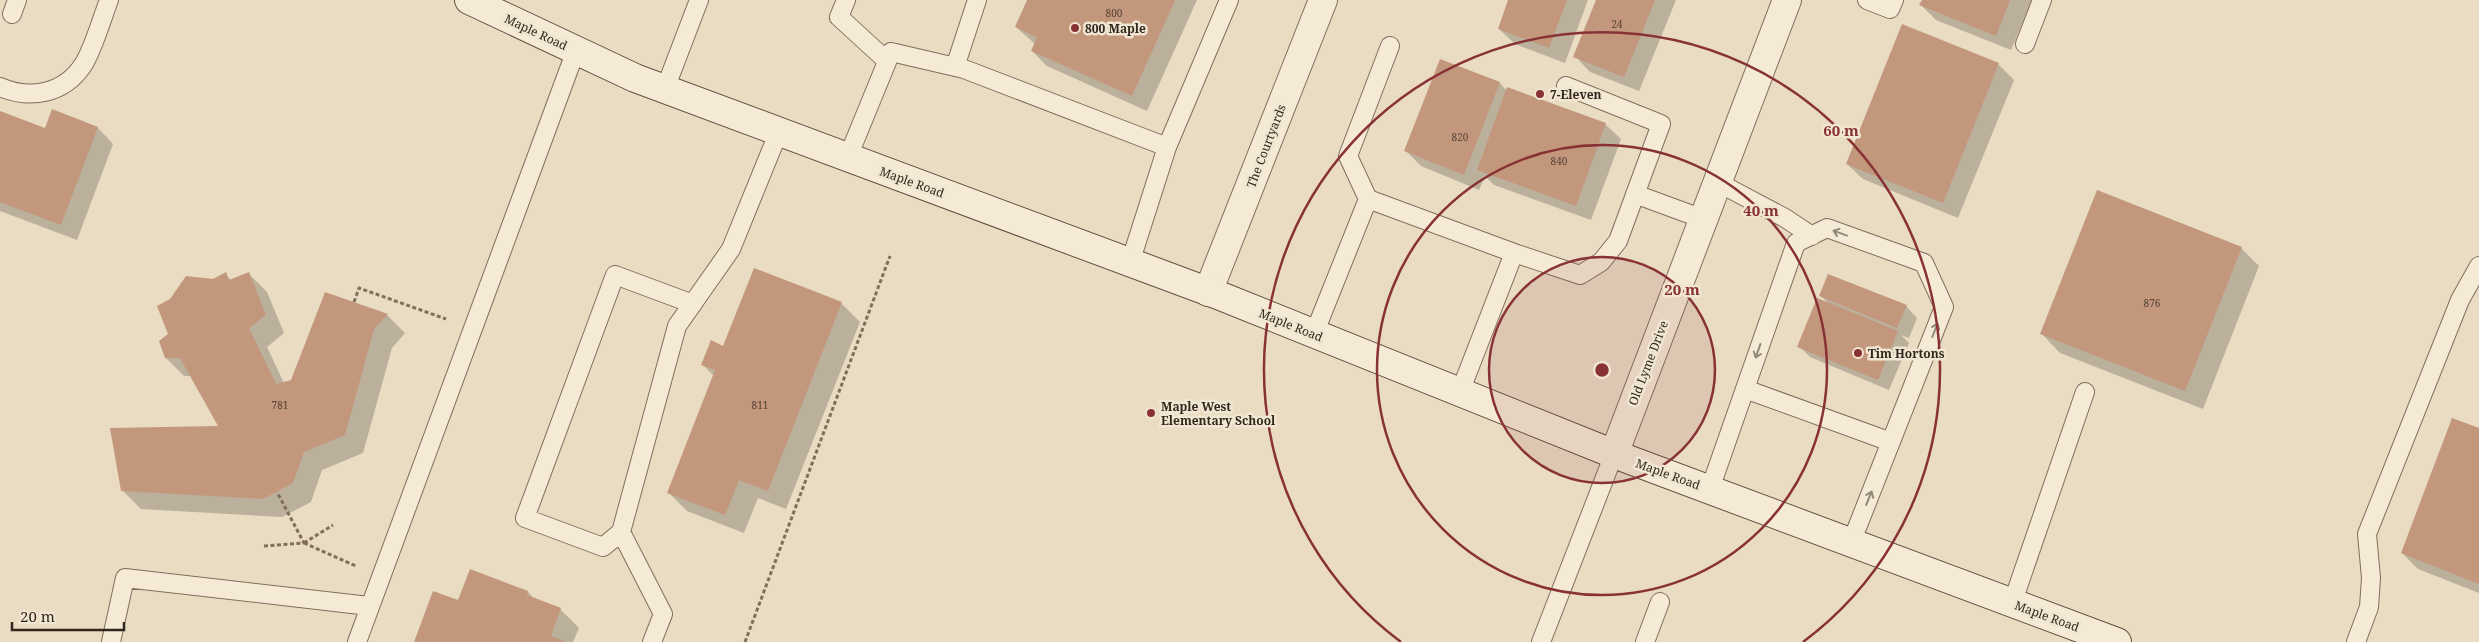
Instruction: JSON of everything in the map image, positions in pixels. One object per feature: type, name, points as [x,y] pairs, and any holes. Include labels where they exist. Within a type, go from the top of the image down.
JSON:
[{"type":"main road","name":"Maple Road","points":[[469,0],[665,89],[1208,292],[1614,454],[2117,642]]},
{"type":"main road","name":"The Courtyards","points":[[1208,292],[1323,0]]},
{"type":"main road","name":"Old Lyme Drive","points":[[1614,454],[1787,0]]},
{"type":"lane","points":[[0,87],[14,93],[38,94],[65,85],[83,65],[109,0]]},
{"type":"lane","points":[[665,89],[700,0]]},
{"type":"lane","points":[[846,0],[839,17],[887,61]]},
{"type":"lane","points":[[955,67],[977,0]]},
{"type":"lane","points":[[1130,263],[1167,147],[1229,0]]},
{"type":"lane","points":[[1867,0],[1890,9],[1894,0]]},
{"type":"lane","points":[[2025,44],[2042,0]]},
{"type":"lane","points":[[1390,46],[1348,156],[1368,199],[1514,253],[1580,275],[1601,262],[1618,241],[1661,124],[1566,86]]},
{"type":"lane","points":[[357,642],[576,50]]},
{"type":"lane","points":[[848,157],[891,52],[955,67],[1167,147]]},
{"type":"lane","points":[[693,304],[615,275],[525,518],[603,547],[621,532],[677,326],[693,304],[731,249],[779,131]]},
{"type":"lane","points":[[1717,182],[1785,218],[1812,236]]},
{"type":"lane","points":[[1635,194],[1703,219]]},
{"type":"lane","points":[[1314,334],[1368,199]]},
{"type":"lane","points":[[1710,489],[1796,243],[1827,228],[1924,263],[1944,307],[1851,543]]},
{"type":"lane","points":[[1460,392],[1514,253]]},
{"type":"lane","points":[[2356,642],[2369,607],[2372,578],[2367,534],[2460,300],[2479,266]]},
{"type":"lane","points":[[1745,390],[1892,442]]},
{"type":"lane","points":[[2012,604],[2085,392]]},
{"type":"lane","name":"Old Lyme Drive","points":[[1541,642],[1614,454]]},
{"type":"lane","points":[[621,532],[663,614],[652,642]]},
{"type":"lane","points":[[111,642],[125,578],[369,606]]},
{"type":"lane","points":[[1645,642],[1660,602]]},
{"type":"path","points":[[745,642],[890,256]]},
{"type":"path","points":[[354,302],[359,288],[473,329]]},
{"type":"path","points":[[277,492],[304,543],[380,577]]},
{"type":"path","points":[[264,546],[304,543],[333,525]]},
{"type":"building","points":[[1027,0],[1175,0],[1132,96],[1031,51],[1037,37],[1015,27]]},
{"type":"building","points":[[1508,0],[1567,0],[1549,48],[1498,29]]},
{"type":"building","points":[[1596,0],[1655,0],[1624,77],[1573,57]]},
{"type":"building","points":[[1922,0],[2010,0],[1996,36],[1919,5]]},
{"type":"building","points":[[1902,24],[1999,63],[1943,203],[1846,164]]},
{"type":"building","points":[[1440,59],[1500,82],[1464,175],[1404,151]]},
{"type":"building","points":[[1507,87],[1606,123],[1576,206],[1477,170]]},
{"type":"building","points":[[52,109],[98,127],[61,225],[0,202],[0,111],[45,128]]},
{"type":"building","points":[[2097,190],[2242,247],[2185,391],[2040,334]]},
{"type":"building","points":[[754,268],[842,302],[768,491],[739,480],[725,515],[667,493],[715,370],[701,365],[711,340],[723,346]]},
{"type":"building","points":[[226,272],[229,280],[249,272],[266,315],[249,328],[276,384],[291,380],[325,292],[388,314],[374,329],[345,435],[304,452],[293,483],[263,499],[121,491],[110,428],[218,426],[180,358],[165,358],[159,341],[168,334],[157,306],[170,299],[186,276],[213,279]]},
{"type":"building","points":[[1828,274],[1907,305],[1897,328],[1819,296]]},
{"type":"building","points":[[1817,298],[1898,331],[1878,380],[1797,347]]},
{"type":"building","points":[[2452,418],[2479,428],[2479,584],[2401,553]]},
{"type":"building","points":[[470,569],[528,591],[527,595],[561,608],[551,636],[566,642],[414,642],[433,591],[458,600]]},
{"type":"place","name":"800 Maple","points":[[1075,28]]},
{"type":"place","name":"7-Eleven","points":[[1540,94]]},
{"type":"place","name":"Tim Hortons","points":[[1858,353]]},
{"type":"place","name":"Maple West Elementary School","points":[[1151,413]]}]
